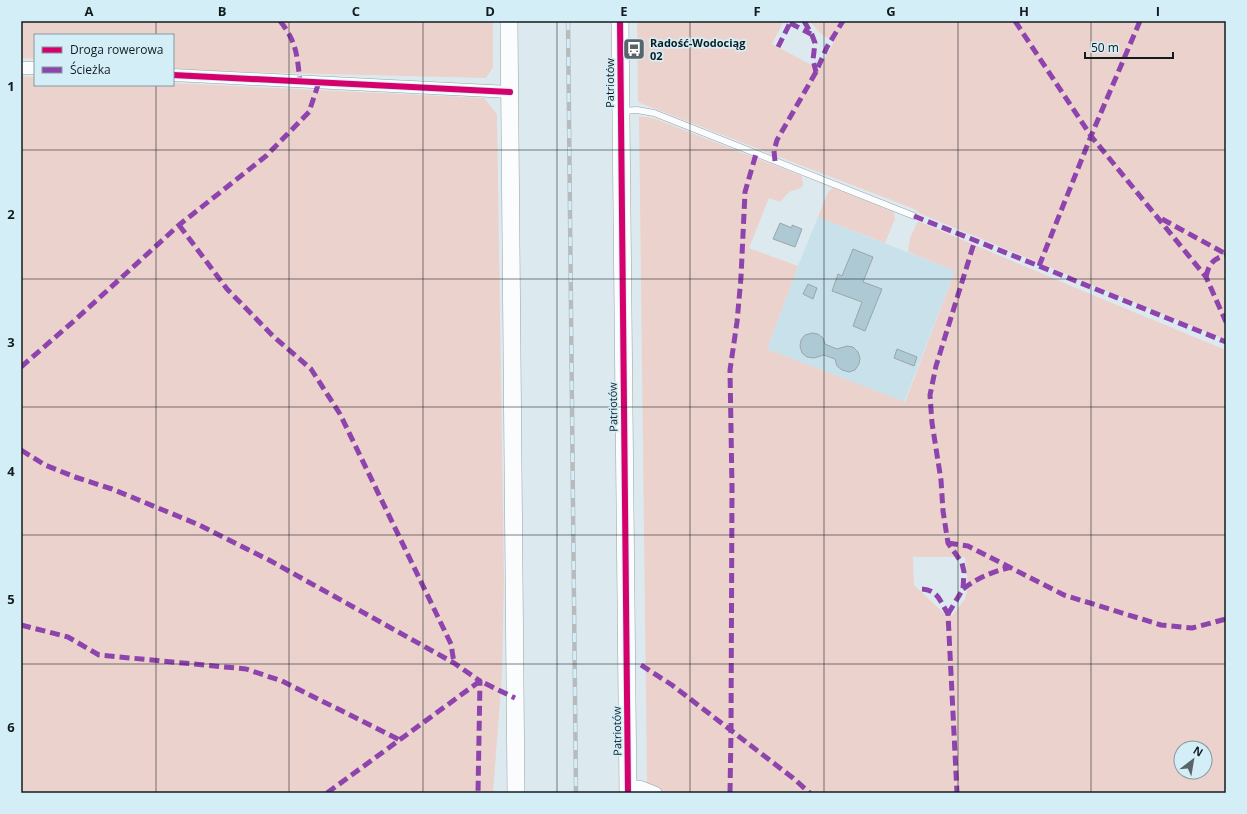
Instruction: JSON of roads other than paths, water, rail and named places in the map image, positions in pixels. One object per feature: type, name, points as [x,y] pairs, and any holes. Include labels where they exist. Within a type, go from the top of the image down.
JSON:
[{"type":"main road","points":[[509,21],[516,793]]},
{"type":"main road","name":"Patriotów","points":[[620,21],[628,789]]},
{"type":"street","points":[[21,68],[34,68]]},
{"type":"street","points":[[174,75],[510,92]]},
{"type":"street","points":[[628,789],[642,787],[650,789],[656,793]]},
{"type":"lane","points":[[620,111],[637,110],[654,113],[914,216]]},
{"type":"railway","points":[[568,21],[576,793]]},
{"type":"place","name":"Radość-Wodociąg 02","points":[[634,49]]}]
